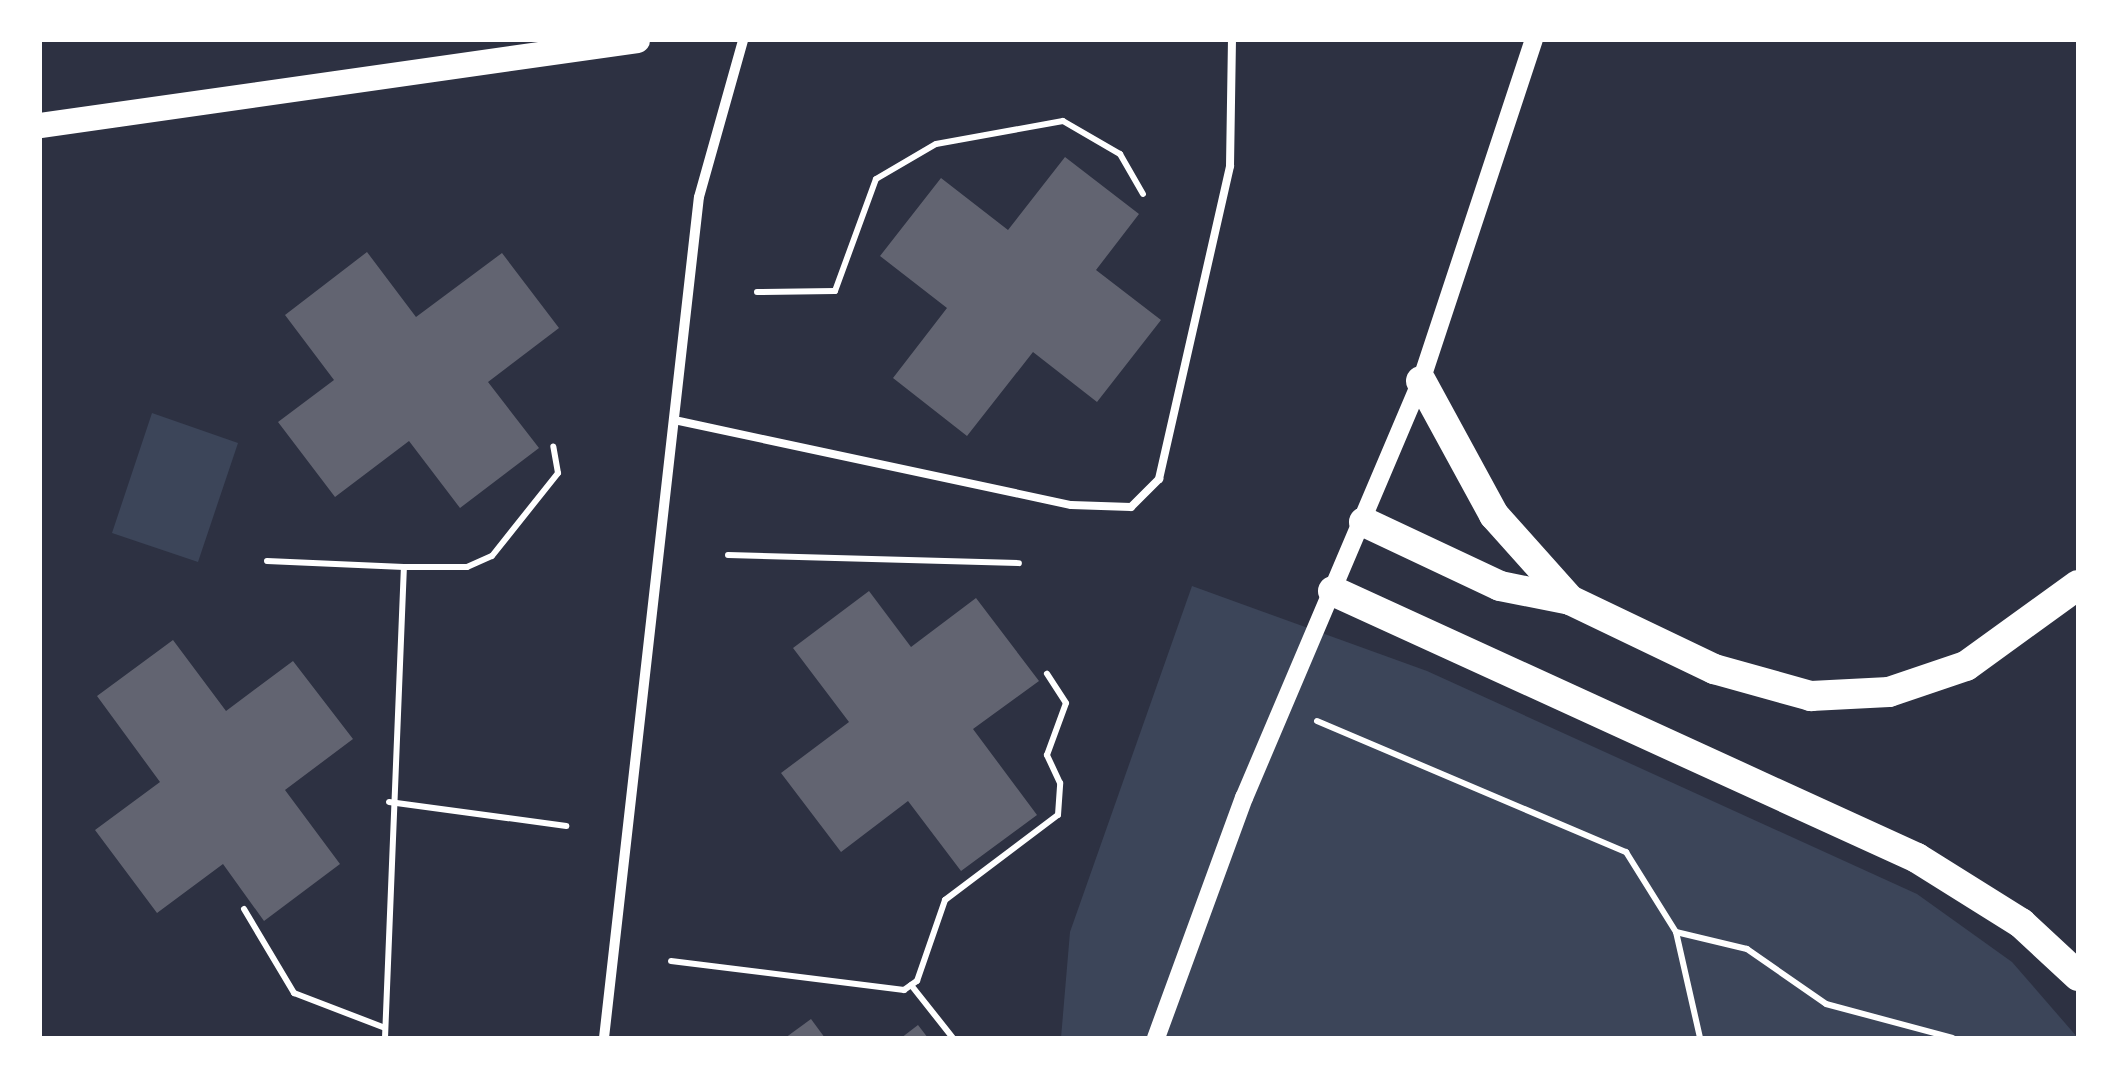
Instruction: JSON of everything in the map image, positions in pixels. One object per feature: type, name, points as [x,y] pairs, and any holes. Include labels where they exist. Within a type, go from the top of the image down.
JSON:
[{"type":"highway","points":[[1421,382],[1494,514],[1570,600]]},
{"type":"highway","points":[[1364,522],[1500,586],[1570,600],[1763,686],[1854,695],[1966,666],[2078,585]]},
{"type":"highway","points":[[1334,591],[1917,858],[2021,923],[2078,976]]},
{"type":"main road","points":[[40,125],[636,40]]},
{"type":"street","points":[[604,1038],[678,422],[699,196],[743,40]]},
{"type":"street","points":[[1156,1038],[1285,704],[1421,382],[1534,40]]},
{"type":"lane","points":[[678,422],[1071,505],[1131,506],[1158,478],[1226,184],[1232,40]]},
{"type":"path","points":[[757,292],[835,291],[876,179],[936,144],[1063,120],[1120,154],[1142,194]]},
{"type":"path","points":[[267,562],[467,566],[492,556],[558,473],[553,446]]},
{"type":"path","points":[[728,555],[1019,563]]},
{"type":"path","points":[[384,1038],[389,802],[404,567]]},
{"type":"path","points":[[911,985],[945,900],[1058,815],[1060,783],[1047,756],[1066,702],[1048,674]]},
{"type":"path","points":[[1285,704],[1626,852],[1676,932],[1700,1038]]},
{"type":"path","points":[[389,802],[566,826]]},
{"type":"path","points":[[244,909],[294,994],[385,1028]]},
{"type":"path","points":[[1676,932],[1747,948],[1826,1004],[1954,1038]]},
{"type":"path","points":[[671,961],[911,985],[953,1038]]},
{"type":"shaded area","points":[[152,413],[238,443],[198,562],[112,533]]},
{"type":"shaded area","points":[[1192,586],[1427,671],[1917,894],[2012,962],[2078,1038],[1061,1038],[1070,932]]},
{"type":"building","points":[[1065,157],[1139,214],[1096,270],[1161,320],[1097,402],[1033,352],[967,436],[893,378],[947,308],[880,256],[941,178],[1008,230]]},
{"type":"building","points":[[367,252],[416,317],[502,253],[559,328],[488,382],[539,448],[460,508],[409,441],[335,497],[278,422],[334,380],[285,315]]},
{"type":"building","points":[[869,591],[911,647],[976,598],[1039,681],[973,729],[1037,815],[961,871],[908,801],[841,852],[781,773],[849,722],[793,648]]},
{"type":"building","points":[[173,640],[226,711],[293,661],[353,739],[285,790],[340,864],[264,921],[223,864],[157,913],[95,830],[160,782],[97,696]]},
{"type":"building","points":[[811,1019],[825,1038],[785,1038]]},
{"type":"building","points":[[918,1025],[928,1038],[901,1038]]}]
